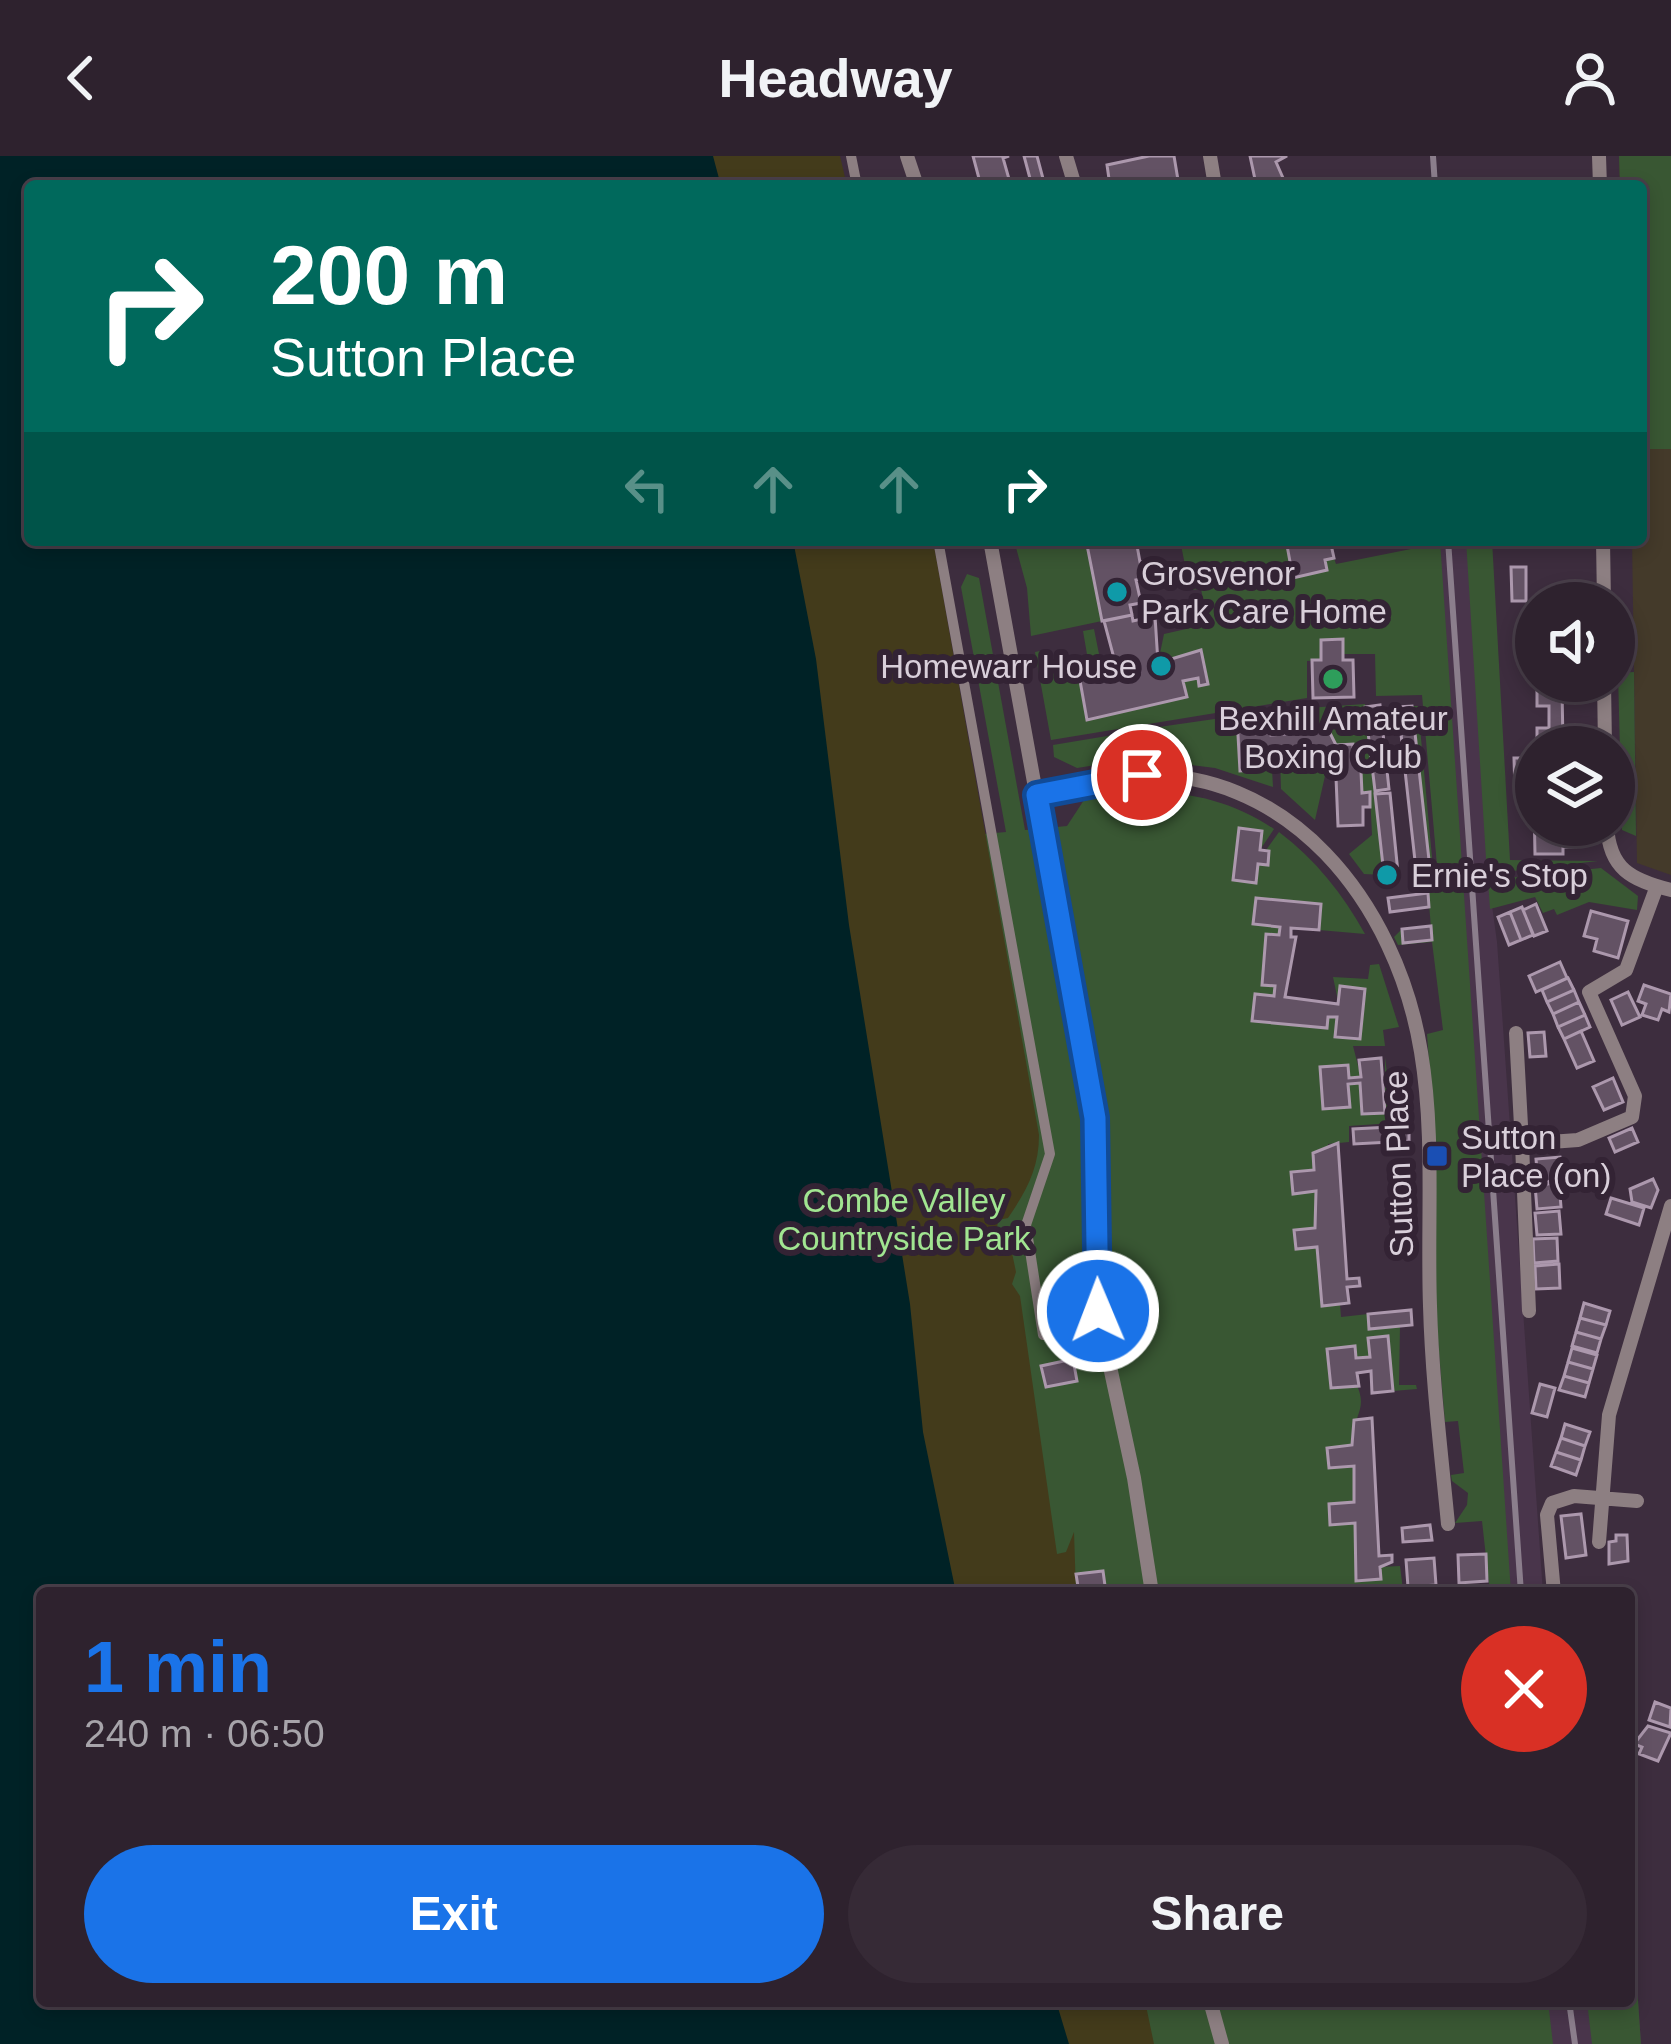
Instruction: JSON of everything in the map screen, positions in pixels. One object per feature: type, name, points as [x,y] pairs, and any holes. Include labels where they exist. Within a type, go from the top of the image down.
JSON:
[{"type":"street","points":[[939,546],[1050,1154],[1026,1225],[1043,1335]]},
{"type":"street","points":[[991,546],[1095,1118],[1098,1311],[1135,1478],[1151,1587]]},
{"type":"street","points":[[1604,546],[1604,582]]},
{"type":"street","name":"Sutton Place","points":[[1037,795],[1126,776],[1168,776],[1236,791],[1268,804],[1316,839],[1340,866],[1377,925],[1409,1001],[1425,1084],[1431,1150],[1432,1361],[1448,1524]]},
{"type":"street","points":[[1522,1144],[1578,1140],[1632,1117],[1635,1096],[1589,992],[1626,970],[1664,888],[1631,878],[1617,866],[1611,846]]},
{"type":"street","points":[[1516,1033],[1529,1311]]},
{"type":"street","points":[[1599,1542],[1610,1415],[1665,1248],[1671,1206]]},
{"type":"street","points":[[1553,1587],[1547,1515],[1552,1503],[1574,1496],[1637,1501]]},
{"type":"street","points":[[1212,2007],[1222,2044]]},
{"type":"shaded area","points":[[0,156],[713,156],[719,180],[24,180],[24,546],[794,546],[816,659],[849,925],[910,1304],[923,1432],[955,1587],[36,1587],[36,2007],[1058,2007],[1069,2044],[0,2044]]},
{"type":"shaded area","points":[[1619,156],[1671,156],[1671,875],[1637,863],[1632,546],[1647,546],[1647,180],[1620,180]]},
{"type":"shaded area","points":[[1411,546],[1492,546],[1486,862],[1497,942],[1543,1587],[1495,1587],[1462,873],[1461,865],[1437,865]]},
{"type":"shaded area","points":[[1635,1957],[1641,2044],[1505,2044],[1501,2007],[1635,2007]]},
{"type":"green space","points":[[1619,156],[1671,156],[1671,449],[1647,449],[1647,180],[1620,180]]},
{"type":"green space","points":[[1016,546],[1087,546],[1102,621],[1031,636],[1027,588]]},
{"type":"green space","points":[[1181,546],[1287,546],[1294,578],[1326,570],[1325,560],[1334,558],[1336,564],[1411,546],[1440,546],[1462,865],[1437,865],[1422,695],[1376,696],[1375,654],[1343,654],[1343,639],[1322,640],[1321,660],[1307,661],[1307,698],[1051,740],[1035,652],[1040,651],[1045,674],[1089,666],[1083,631],[1094,629],[1102,669],[1079,676],[1088,720],[1186,698],[1183,681],[1198,678],[1200,686],[1208,684],[1201,650],[1158,663],[1164,634],[1208,624],[1201,589],[1190,590]]},
{"type":"green space","points":[[1466,546],[1492,546],[1510,860],[1598,861],[1487,874]]},
{"type":"green space","name":"Combe Valley Countryside Park","points":[[967,574],[979,578],[1025,830],[1067,826],[1084,800],[1158,792],[1230,806],[1274,829],[1260,850],[1262,831],[1239,828],[1234,880],[1256,883],[1258,864],[1268,865],[1266,850],[1279,832],[1292,842],[1327,878],[1365,934],[1319,930],[1320,904],[1256,898],[1253,924],[1280,927],[1279,935],[1266,935],[1262,984],[1275,986],[1274,996],[1255,995],[1252,1020],[1326,1027],[1328,1017],[1337,1017],[1336,1037],[1360,1039],[1364,989],[1340,987],[1338,1001],[1333,977],[1368,979],[1370,965],[1379,964],[1399,1027],[1383,1030],[1385,1046],[1353,1046],[1361,1077],[1349,1078],[1347,1065],[1320,1067],[1349,1107],[1348,1084],[1360,1083],[1363,1114],[1385,1112],[1385,1057],[1393,1123],[1349,1126],[1349,1142],[1328,1144],[1328,1151],[1313,1153],[1314,1170],[1291,1173],[1293,1193],[1316,1191],[1315,1228],[1294,1230],[1296,1249],[1317,1247],[1322,1305],[1340,1304],[1341,1317],[1368,1314],[1370,1329],[1400,1326],[1399,1385],[1416,1385],[1417,1389],[1393,1391],[1368,1338],[1370,1357],[1356,1358],[1354,1346],[1328,1349],[1352,1376],[1361,1400],[1352,1445],[1327,1448],[1329,1468],[1354,1466],[1354,1502],[1329,1504],[1330,1524],[1355,1523],[1356,1581],[1381,1579],[1380,1567],[1400,1566],[1403,1587],[486,1587],[846,846],[1006,832],[961,587]]},
{"type":"green space","points":[[1619,702],[1634,702],[1635,726],[1619,726]]},
{"type":"green space","points":[[1365,704],[1384,875],[1364,874],[1349,854],[1372,835],[1370,793],[1362,793],[1360,751],[1353,744],[1336,745],[1329,732],[1271,735],[1237,717],[1240,770],[1272,769],[1273,787],[1215,768],[1143,759],[1138,730],[1278,710]]},
{"type":"green space","points":[[1412,706],[1418,706],[1433,868],[1463,880],[1511,1587],[1489,1587],[1482,1521],[1455,1523],[1467,1505],[1468,1493],[1451,1475],[1464,1473],[1458,1421],[1445,1422],[1436,1318],[1436,1170],[1443,1170],[1443,1158],[1436,1157],[1427,1034],[1443,1030],[1432,942],[1398,945],[1394,937],[1402,929],[1404,943],[1432,939]]},
{"type":"green space","points":[[1131,732],[1134,759],[1077,768],[1054,757],[1053,745]]},
{"type":"green space","points":[[1330,754],[1315,820],[1281,789],[1280,756]]},
{"type":"green space","points":[[1601,868],[1638,896],[1637,910],[1589,902],[1557,915],[1554,909],[1543,913],[1535,897],[1490,909],[1488,880]]},
{"type":"green space","points":[[1635,1957],[1641,2044],[1592,2044],[1588,2007],[1635,2007]]},
{"type":"green space","points":[[634,2007],[1549,2007],[1553,2044],[641,2044]]},
{"type":"sand","points":[[238,156],[840,156],[846,180],[232,180]]},
{"type":"sand","points":[[333,546],[934,546],[1039,1135],[1031,1178],[1008,1218],[998,1220],[997,1229],[1007,1229],[1016,1272],[1012,1284],[1020,1296],[1057,1554],[1066,1552],[1074,1532],[1076,1587],[692,1587]]},
{"type":"sand","points":[[787,2007],[1146,2007],[1154,2044],[765,2044]]},
{"type":"building","points":[[973,156],[1009,156],[1003,158],[1009,180],[979,180]]},
{"type":"building","points":[[1024,156],[1037,156],[1043,180],[1030,180]]},
{"type":"building","points":[[1174,156],[1178,180],[1109,180],[1107,165]]},
{"type":"building","points":[[1250,156],[1287,156],[1276,162],[1283,178],[1255,180]]},
{"type":"building","name":"Grosvenor Park Care Home","points":[[1087,546],[1137,546],[1140,562],[1149,561],[1152,577],[1136,580],[1141,603],[1130,605],[1132,615],[1102,621]]},
{"type":"building","points":[[1287,546],[1331,546],[1334,558],[1325,560],[1327,570],[1293,578]]},
{"type":"building","points":[[1511,567],[1526,567],[1526,582],[1515,582],[1512,601]]},
{"type":"building","name":"Homewarr House","points":[[1132,615],[1133,621],[1155,616],[1158,663],[1201,650],[1208,684],[1199,686],[1198,678],[1183,681],[1187,697],[1087,720],[1079,675],[1102,669],[1103,676],[1118,673],[1104,621]]},
{"type":"building","name":"Bexhill Amateur Boxing Club","points":[[1343,639],[1343,660],[1353,660],[1354,697],[1313,698],[1312,660],[1321,660],[1321,640]]},
{"type":"building","points":[[1537,702],[1562,702],[1563,726],[1549,726],[1549,706],[1537,706]]},
{"type":"building","points":[[1380,705],[1389,789],[1375,791],[1365,707]]},
{"type":"building","points":[[1412,706],[1431,878],[1417,879],[1398,707]]},
{"type":"building","points":[[1270,715],[1271,735],[1329,731],[1336,745],[1353,744],[1353,750],[1360,750],[1362,793],[1370,792],[1370,807],[1363,807],[1363,825],[1338,826],[1335,753],[1280,756],[1279,750],[1271,750],[1272,769],[1240,771],[1237,717]]},
{"type":"building","points":[[1390,793],[1398,873],[1384,875],[1375,794]]},
{"type":"building","points":[[1239,828],[1262,831],[1260,850],[1269,851],[1268,865],[1258,864],[1256,883],[1233,880]]},
{"type":"building","points":[[1535,846],[1575,846],[1563,847],[1563,854],[1535,854]]},
{"type":"building","points":[[1428,893],[1429,907],[1390,912],[1388,898]]},
{"type":"building","points":[[1256,898],[1321,904],[1319,930],[1291,928],[1291,937],[1296,937],[1285,997],[1338,1004],[1340,986],[1365,989],[1360,1039],[1335,1037],[1337,1017],[1328,1017],[1327,1028],[1252,1021],[1255,994],[1274,996],[1275,986],[1262,985],[1266,934],[1279,935],[1280,927],[1253,924]]},
{"type":"building","points":[[1536,904],[1547,931],[1534,936],[1523,910]]},
{"type":"building","points":[[1522,907],[1533,935],[1521,940],[1510,912]]},
{"type":"building","points":[[1591,911],[1628,921],[1618,958],[1594,951],[1597,939],[1584,936]]},
{"type":"building","points":[[1510,912],[1521,940],[1509,945],[1498,917]]},
{"type":"building","points":[[1431,926],[1432,940],[1403,943],[1402,929]]},
{"type":"building","points":[[1560,962],[1567,978],[1536,992],[1529,976]]},
{"type":"building","points":[[1568,978],[1574,990],[1547,1002],[1542,990]]},
{"type":"building","points":[[1644,985],[1671,994],[1669,1012],[1662,1009],[1658,1020],[1642,1015],[1646,1004],[1638,1001]]},
{"type":"building","points":[[1574,990],[1579,1002],[1553,1014],[1547,1002]]},
{"type":"building","points":[[1628,992],[1640,1017],[1622,1025],[1611,1000]]},
{"type":"building","points":[[1579,1002],[1585,1015],[1558,1027],[1553,1014]]},
{"type":"building","points":[[1585,1015],[1590,1027],[1564,1039],[1558,1027]]},
{"type":"building","points":[[1581,1031],[1594,1061],[1577,1068],[1564,1039]]},
{"type":"building","points":[[1544,1032],[1546,1056],[1530,1057],[1528,1033]]},
{"type":"building","points":[[1381,1058],[1385,1113],[1362,1114],[1360,1083],[1348,1084],[1350,1107],[1323,1109],[1320,1067],[1348,1065],[1349,1078],[1361,1077],[1359,1060]]},
{"type":"building","points":[[1613,1078],[1623,1102],[1604,1110],[1593,1087]]},
{"type":"building","points":[[1409,1126],[1409,1141],[1354,1144],[1353,1129]]},
{"type":"building","points":[[1632,1128],[1638,1142],[1615,1152],[1609,1138]]},
{"type":"building","points":[[1338,1143],[1347,1279],[1359,1278],[1360,1286],[1347,1287],[1349,1303],[1322,1306],[1317,1247],[1296,1249],[1294,1230],[1315,1228],[1316,1191],[1293,1194],[1291,1172],[1314,1170],[1313,1153]]},
{"type":"building","points":[[1560,1157],[1562,1181],[1538,1182],[1536,1159]]},
{"type":"building","points":[[1653,1179],[1658,1190],[1651,1208],[1632,1202],[1630,1189]]},
{"type":"building","points":[[1559,1183],[1561,1207],[1537,1209],[1535,1185]]},
{"type":"building","points":[[1611,1198],[1644,1208],[1639,1225],[1606,1214]]},
{"type":"building","points":[[1559,1211],[1561,1234],[1537,1235],[1535,1213]]},
{"type":"building","points":[[1557,1238],[1558,1261],[1534,1263],[1533,1239]]},
{"type":"building","points":[[1559,1264],[1560,1288],[1536,1289],[1535,1266]]},
{"type":"building","points":[[1584,1303],[1610,1311],[1606,1325],[1580,1318]]},
{"type":"building","points":[[1411,1310],[1412,1325],[1369,1329],[1368,1314]]},
{"type":"building","points":[[1580,1318],[1606,1325],[1601,1339],[1576,1332]]},
{"type":"building","points":[[1576,1332],[1601,1339],[1597,1353],[1572,1346]]},
{"type":"building","points":[[1388,1336],[1393,1391],[1372,1393],[1371,1371],[1357,1373],[1359,1386],[1331,1388],[1327,1349],[1355,1346],[1356,1358],[1370,1357],[1368,1338]]},
{"type":"building","points":[[1572,1348],[1597,1355],[1593,1369],[1568,1362]]},
{"type":"building","points":[[1073,1359],[1077,1381],[1046,1387],[1041,1366]]},
{"type":"building","points":[[1568,1362],[1593,1369],[1589,1383],[1564,1376]]},
{"type":"building","points":[[1564,1376],[1589,1383],[1585,1397],[1559,1390]]},
{"type":"building","points":[[1540,1384],[1555,1388],[1547,1417],[1532,1413]]},
{"type":"building","points":[[1372,1418],[1379,1556],[1392,1555],[1392,1562],[1380,1567],[1381,1579],[1356,1581],[1355,1523],[1330,1525],[1329,1504],[1354,1502],[1354,1466],[1329,1468],[1327,1448],[1352,1445],[1354,1420]]},
{"type":"building","points":[[1565,1424],[1590,1432],[1585,1446],[1561,1438]]},
{"type":"building","points":[[1561,1438],[1585,1446],[1581,1460],[1556,1452]]},
{"type":"building","points":[[1556,1452],[1581,1460],[1576,1475],[1551,1466]]},
{"type":"building","points":[[1581,1514],[1586,1555],[1566,1558],[1561,1516]]},
{"type":"building","points":[[1430,1525],[1432,1540],[1403,1542],[1402,1528]]},
{"type":"building","points":[[1616,1535],[1627,1535],[1628,1561],[1609,1564],[1609,1542],[1616,1541]]},
{"type":"building","points":[[1486,1554],[1487,1581],[1459,1583],[1458,1555]]},
{"type":"building","points":[[1434,1558],[1436,1585],[1408,1587],[1406,1560]]},
{"type":"building","points":[[1103,1571],[1105,1587],[1078,1587],[1076,1574]]},
{"type":"building","points":[[1655,1702],[1671,1708],[1670,1727],[1649,1720]]},
{"type":"building","points":[[1648,1726],[1671,1733],[1658,1761],[1639,1754],[1642,1747],[1635,1743]]},
{"type":"railway","points":[[1433,156],[1435,180]]},
{"type":"railway","points":[[1448,546],[1521,1587]]},
{"type":"railway","points":[[1570,2007],[1575,2044]]},
{"type":"place","name":"Grosvenor Park Care Home","points":[[1117,592]]},
{"type":"place","name":"Homewarr House","points":[[1161,666]]},
{"type":"place","name":"Bexhill Amateur Boxing Club","points":[[1333,679]]},
{"type":"place","name":"Ernie's Stop","points":[[1387,875]]},
{"type":"place","name":"Sutton Place (on)","points":[[1437,1156]]},
{"type":"route","points":[[1098,1311],[1099,1150],[1037,795],[1142,775]]}]
